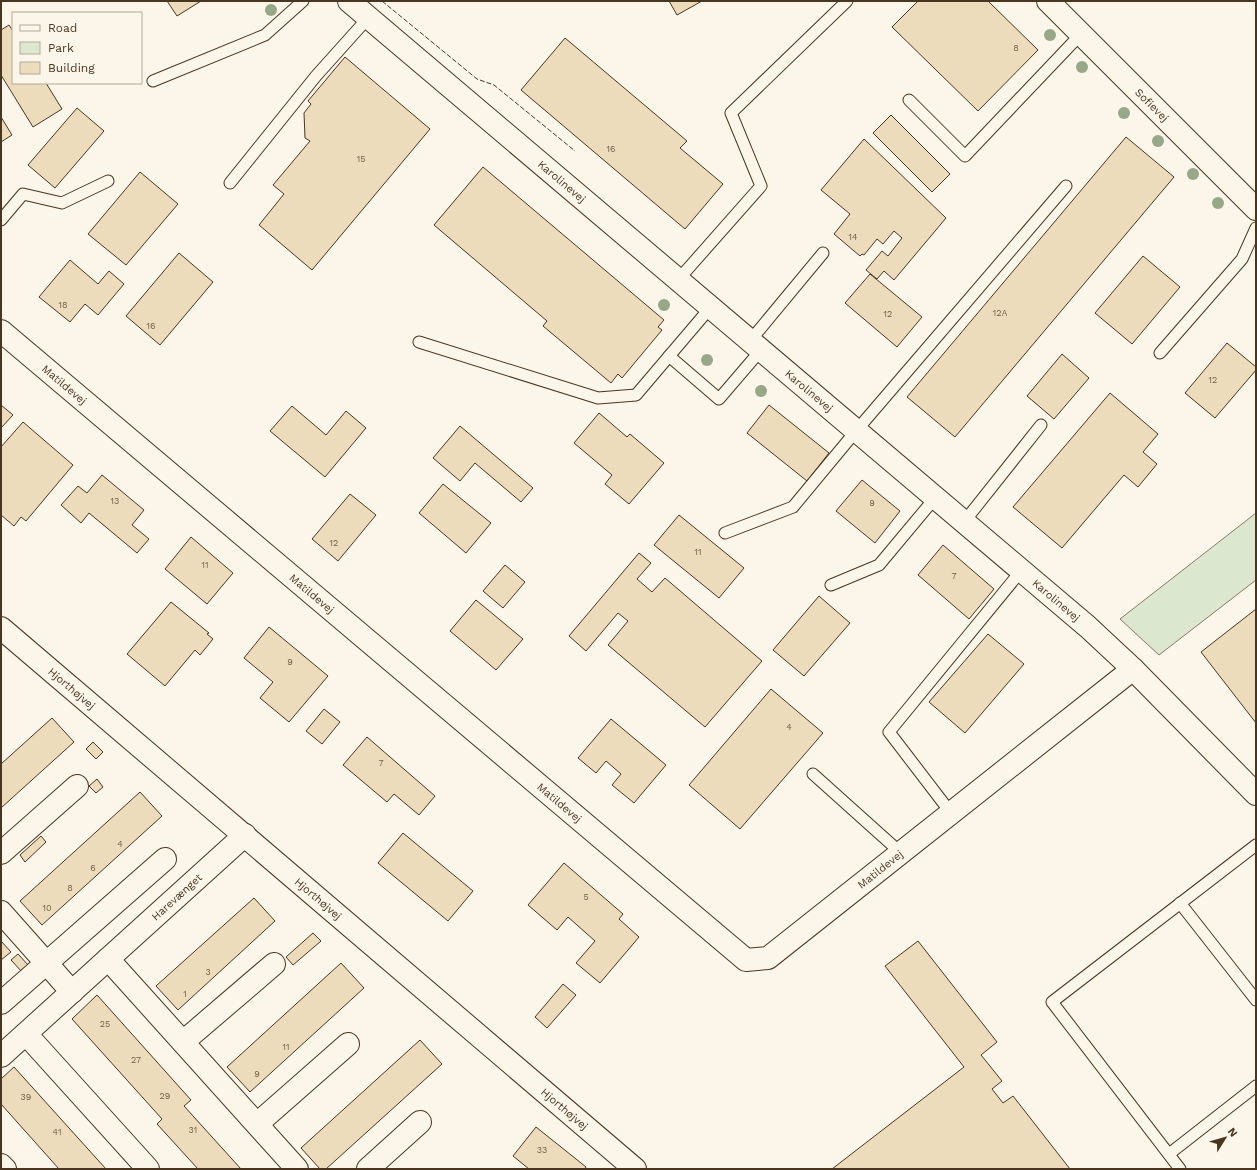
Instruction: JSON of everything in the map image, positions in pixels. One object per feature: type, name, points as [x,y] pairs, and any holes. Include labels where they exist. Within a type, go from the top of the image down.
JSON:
[{"type":"street","name":"Karolinevej","points":[[349,1],[1088,628],[1133,669],[1256,794]]},
{"type":"street","name":"Sofievej","points":[[1048,1],[1256,209]]},
{"type":"street","name":"Matildevej","points":[[1,331],[746,960],[768,958],[1133,669]]},
{"type":"street","name":"Hjorthøjvej","points":[[1,628],[635,1169]]},
{"type":"street","points":[[1,853],[77,786]]},
{"type":"street","name":"Harevænget","points":[[1,1056],[245,835]]},
{"type":"street","points":[[1,1003],[165,859]]},
{"type":"street","points":[[1,912],[72,992]]},
{"type":"street","points":[[108,959],[297,1169]]},
{"type":"street","points":[[183,1042],[274,964]]},
{"type":"street","points":[[26,1034],[148,1169]]},
{"type":"street","points":[[257,1124],[348,1044]]},
{"type":"street","points":[[368,1169],[420,1122]]},
{"type":"street","points":[[1,1165],[5,1169]]},
{"type":"lane","points":[[153,81],[265,35],[303,1]]},
{"type":"lane","points":[[678,280],[761,186],[730,113],[847,1]]},
{"type":"lane","points":[[230,183],[316,76],[368,18]]},
{"type":"lane","points":[[909,100],[964,156],[1081,34]]},
{"type":"lane","points":[[1,220],[23,194],[62,203],[108,181]]},
{"type":"lane","points":[[725,533],[793,507],[856,431],[1066,186]]},
{"type":"lane","points":[[1160,353],[1242,259],[1256,228]]},
{"type":"lane","points":[[669,356],[719,400],[755,346],[823,253]]},
{"type":"lane","points":[[420,342],[598,398],[636,396],[710,308]]},
{"type":"lane","points":[[964,522],[1041,425]]},
{"type":"lane","points":[[831,586],[879,565],[935,498]]},
{"type":"lane","points":[[951,813],[889,732],[1021,570]]},
{"type":"lane","points":[[813,774],[901,853]]},
{"type":"lane","points":[[1180,1169],[1052,1002],[1256,845]]},
{"type":"lane","points":[[1180,903],[1256,1000]]},
{"type":"lane","points":[[1169,1154],[1256,1086]]},
{"type":"green space","points":[[1256,513],[1256,580],[1159,655],[1120,619]]},
{"type":"building","points":[[167,1],[201,1],[177,16]]},
{"type":"building","points":[[669,1],[702,1],[677,15]]},
{"type":"building","points":[[918,1],[988,1],[1038,50],[978,111],[892,27]]},
{"type":"building","points":[[9,25],[12,30],[12,84],[47,84],[62,109],[33,127],[1,75],[1,30]]},
{"type":"building","points":[[565,38],[687,141],[680,148],[723,184],[685,229],[521,90]]},
{"type":"building","points":[[345,57],[430,129],[312,270],[259,225],[284,194],[273,185],[310,141],[305,138],[304,113],[311,104],[308,101]]},
{"type":"building","points":[[77,108],[104,131],[55,188],[28,165]]},
{"type":"building","points":[[891,115],[950,174],[932,192],[873,133]]},
{"type":"building","points":[[1,117],[12,135],[1,142]]},
{"type":"building","points":[[1126,137],[1174,177],[955,437],[907,397]]},
{"type":"building","points":[[864,139],[946,218],[894,280],[884,271],[877,279],[866,270],[882,251],[888,256],[902,238],[894,231],[883,244],[877,239],[864,255],[862,254],[860,256],[834,234],[850,214],[821,190]]},
{"type":"building","points":[[483,167],[664,320],[658,327],[662,330],[622,378],[618,374],[611,383],[543,326],[547,321],[434,225]]},
{"type":"building","points":[[140,172],[178,204],[126,265],[88,234]]},
{"type":"building","points":[[179,253],[213,282],[160,345],[126,316]]},
{"type":"building","points":[[1143,256],[1180,287],[1132,344],[1095,313]]},
{"type":"building","points":[[70,260],[98,284],[109,271],[124,284],[98,315],[85,304],[70,322],[39,297]]},
{"type":"building","points":[[870,274],[922,317],[897,347],[845,303]]},
{"type":"building","points":[[1227,343],[1256,367],[1256,370],[1215,418],[1185,393]]},
{"type":"building","points":[[1062,354],[1089,378],[1054,419],[1027,396]]},
{"type":"building","points":[[1110,393],[1158,434],[1143,452],[1157,464],[1138,487],[1124,475],[1062,548],[1013,507]]},
{"type":"building","points":[[1,405],[13,415],[1,428]]},
{"type":"building","points":[[769,405],[829,453],[807,481],[747,433]]},
{"type":"building","points":[[292,406],[326,435],[346,411],[366,428],[325,477],[270,431]]},
{"type":"building","points":[[599,413],[627,437],[630,434],[664,463],[629,504],[605,484],[612,475],[574,443]]},
{"type":"building","points":[[23,422],[73,465],[26,521],[21,517],[14,526],[1,515],[1,447]]},
{"type":"building","points":[[460,426],[533,488],[521,502],[475,463],[460,481],[433,458]]},
{"type":"building","points":[[102,475],[144,510],[132,525],[149,539],[137,553],[89,513],[81,523],[61,505],[78,486],[87,493]]},
{"type":"building","points":[[862,480],[900,511],[875,543],[836,511]]},
{"type":"building","points":[[443,484],[491,523],[466,553],[419,513]]},
{"type":"building","points":[[350,494],[376,515],[338,561],[312,539]]},
{"type":"building","points":[[679,515],[744,568],[719,598],[654,545]]},
{"type":"building","points":[[191,537],[233,573],[207,604],[165,569]]},
{"type":"building","points":[[943,545],[994,589],[969,619],[918,575]]},
{"type":"building","points":[[639,553],[651,563],[637,579],[652,592],[665,578],[762,661],[705,727],[608,645],[628,621],[618,613],[586,651],[569,636]]},
{"type":"building","points":[[505,565],[525,582],[503,608],[483,591]]},
{"type":"building","points":[[819,596],[850,623],[804,676],[773,650]]},
{"type":"building","points":[[476,600],[523,639],[496,670],[450,631]]},
{"type":"building","points":[[171,602],[209,633],[207,634],[213,639],[200,655],[195,650],[165,686],[127,654]]},
{"type":"building","points":[[1256,609],[1256,723],[1201,652]]},
{"type":"building","points":[[269,627],[328,676],[289,722],[260,698],[273,682],[244,658]]},
{"type":"building","points":[[988,634],[1024,664],[965,733],[929,702]]},
{"type":"building","points":[[771,689],[823,733],[740,829],[689,785]]},
{"type":"building","points":[[324,709],[340,722],[322,744],[306,731]]},
{"type":"building","points":[[52,718],[74,742],[1,808],[1,764]]},
{"type":"building","points":[[611,719],[666,765],[634,803],[612,785],[621,774],[606,761],[596,773],[578,758]]},
{"type":"building","points":[[367,737],[435,796],[419,815],[394,794],[387,802],[343,765]]},
{"type":"building","points":[[93,742],[103,752],[96,759],[86,749]]},
{"type":"building","points":[[97,779],[103,787],[96,793],[89,786]]},
{"type":"building","points":[[140,792],[162,816],[42,925],[20,901]]},
{"type":"building","points":[[403,833],[473,891],[448,921],[378,863]]},
{"type":"building","points":[[41,836],[46,842],[25,862],[20,855]]},
{"type":"building","points":[[564,863],[623,914],[619,919],[639,937],[600,983],[576,963],[595,941],[568,917],[557,930],[528,905]]},
{"type":"building","points":[[254,898],[275,921],[178,1010],[156,986]]},
{"type":"building","points":[[313,933],[321,941],[293,965],[286,957]]},
{"type":"building","points":[[1,941],[11,952],[1,960]]},
{"type":"building","points":[[918,941],[997,1042],[981,1055],[1002,1081],[992,1089],[1003,1103],[1013,1096],[1070,1169],[832,1169],[964,1067],[885,966]]},
{"type":"building","points":[[18,954],[29,966],[22,972],[11,960]]},
{"type":"building","points":[[341,963],[364,988],[250,1092],[227,1067]]},
{"type":"building","points":[[563,984],[576,995],[547,1028],[535,1017]]},
{"type":"building","points":[[97,995],[191,1100],[184,1106],[241,1169],[198,1169],[157,1124],[162,1119],[72,1019]]},
{"type":"building","points":[[420,1040],[442,1064],[326,1169],[320,1169],[301,1148]]},
{"type":"building","points":[[14,1067],[106,1169],[59,1169],[1,1104],[1,1079]]},
{"type":"building","points":[[536,1127],[586,1167],[585,1169],[529,1169],[513,1156]]},
{"type":"fence","points":[[382,1],[477,79],[494,85],[575,151]]}]
